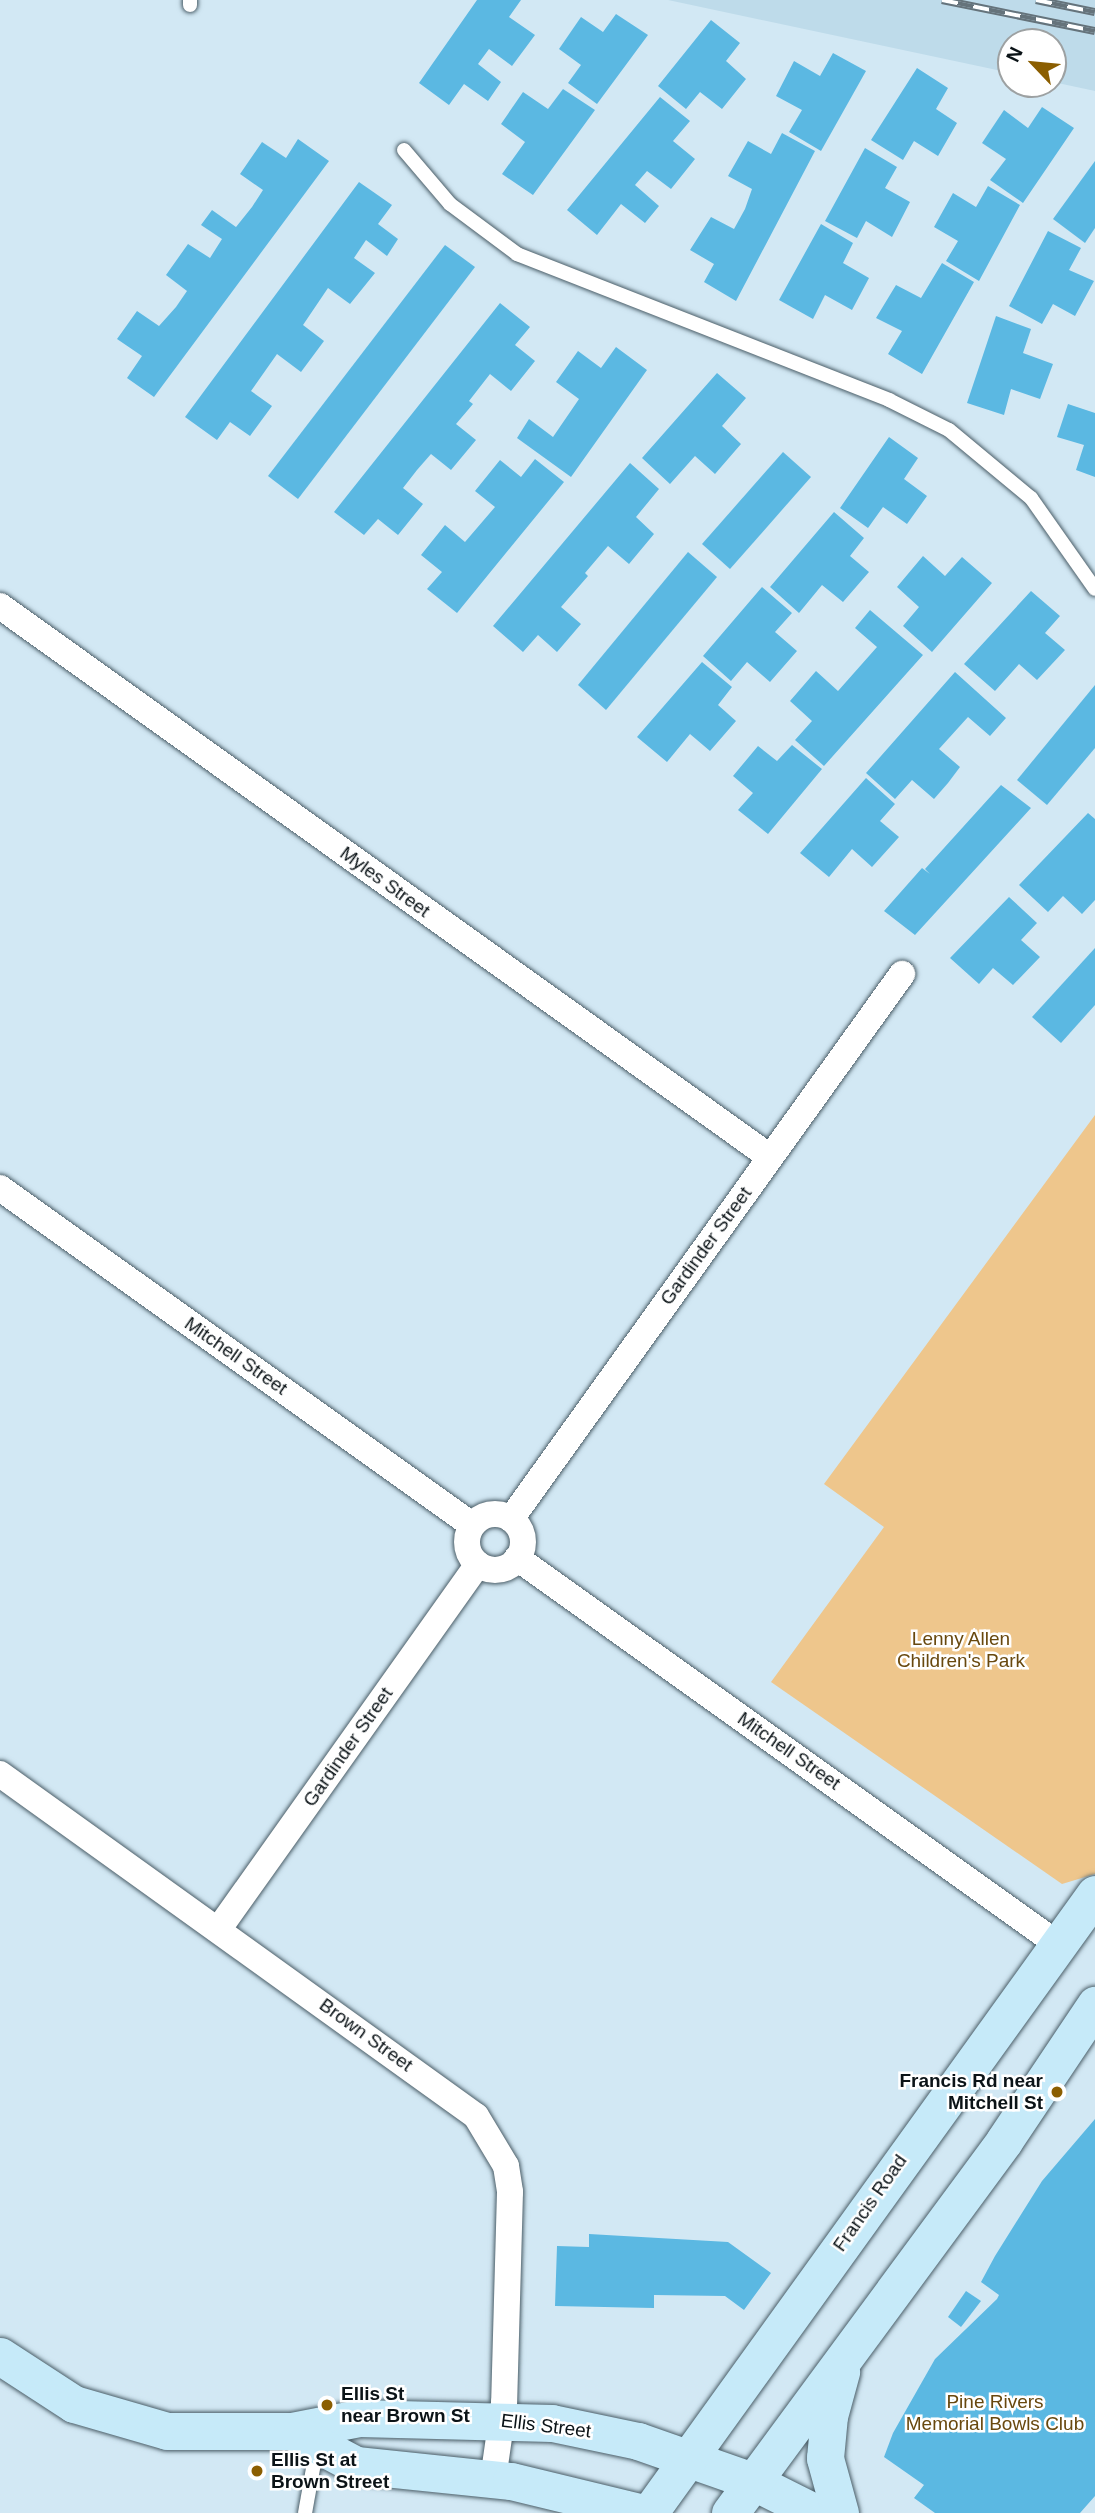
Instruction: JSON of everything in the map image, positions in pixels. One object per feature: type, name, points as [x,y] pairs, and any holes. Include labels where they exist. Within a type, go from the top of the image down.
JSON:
[{"type":"main road","name":"Francis Road","points":[[649,2513],[686,2458],[1095,1894]]},
{"type":"main road","points":[[730,2513],[1004,2141],[1095,2005]]},
{"type":"main road","points":[[840,2513],[830,2487],[826,2437],[847,2351]]},
{"type":"main road","name":"Ellis Street","points":[[0,2356],[74,2404],[119,2421],[167,2431],[305,2438],[359,2418],[502,2420],[578,2428],[686,2458],[752,2482],[816,2513]]},
{"type":"main road","name":"Ellis Street","points":[[305,2438],[356,2465],[493,2479],[564,2490],[643,2513]]},
{"type":"street","name":"Myles Street","points":[[0,606],[769,1157]]},
{"type":"street","name":"Gardinder Street","points":[[511,1519],[902,974]]},
{"type":"street","name":"Mitchell Street","points":[[0,1188],[472,1525]]},
{"type":"street","points":[[486,1515],[511,1519],[522,1541],[517,1558],[495,1570],[478,1564],[467,1541],[472,1525],[486,1515]]},
{"type":"street","name":"Mitchell Street","points":[[517,1558],[1059,1945]]},
{"type":"street","name":"Gardinder Street","points":[[218,1930],[478,1564]]},
{"type":"street","name":"Brown Street","points":[[0,1773],[449,2095],[476,2116],[495,2143],[506,2166],[512,2224],[502,2420],[493,2479]]},
{"type":"lane","points":[[404,150],[450,204],[517,254],[889,401],[949,430],[1031,499],[1095,589]]},
{"type":"lane","points":[[305,2438],[305,2513]]},
{"type":"shaded area","points":[[668,0],[1095,0],[1095,91],[1067,85],[1067,28],[997,28],[997,70]]},
{"type":"green space","name":"Lenny Allen Children's Park","points":[[1095,1115],[1095,1874],[1062,1884],[771,1682],[884,1527],[824,1484]]},
{"type":"building","points":[[477,0],[521,0],[509,17],[535,35],[512,66],[489,49],[478,64],[501,82],[488,101],[464,84],[449,105],[419,83]]},
{"type":"building","points":[[616,14],[648,35],[597,104],[568,83],[581,65],[559,49],[581,17],[603,32]]},
{"type":"building","points":[[711,20],[740,43],[726,61],[746,79],[722,109],[700,92],[686,109],[658,86]]},
{"type":"building","points":[[833,53],[866,71],[821,151],[789,132],[802,110],[776,96],[794,61],[820,76]]},
{"type":"building","points":[[917,68],[948,88],[936,109],[957,123],[938,156],[914,141],[903,160],[871,140]]},
{"type":"building","points":[[563,89],[595,110],[533,195],[502,174],[525,142],[501,124],[523,92],[548,109]]},
{"type":"building","points":[[660,97],[690,121],[673,141],[695,159],[671,189],[647,171],[635,185],[659,206],[645,223],[621,204],[597,235],[567,210]]},
{"type":"building","points":[[1042,107],[1074,128],[1023,203],[990,180],[1006,159],[982,143],[1004,110],[1028,128]]},
{"type":"building","points":[[782,133],[815,151],[736,301],[704,282],[714,264],[690,250],[711,217],[734,229],[745,209],[752,189],[728,176],[748,141],[771,154]]},
{"type":"building","points":[[298,139],[329,161],[154,397],[127,378],[142,356],[117,339],[137,311],[159,326],[176,307],[187,291],[166,275],[188,244],[210,258],[222,239],[201,225],[212,210],[236,227],[252,207],[263,190],[240,174],[262,142],[286,158]]},
{"type":"building","points":[[865,148],[897,167],[885,188],[910,202],[892,237],[866,221],[857,238],[825,221]]},
{"type":"building","points":[[1095,161],[1095,228],[1085,243],[1053,219]]},
{"type":"building","points":[[359,182],[392,205],[378,224],[398,239],[387,256],[366,240],[354,258],[375,273],[350,304],[328,288],[303,325],[324,341],[301,372],[277,354],[251,391],[272,406],[250,436],[230,422],[217,440],[185,417]]},
{"type":"building","points":[[988,186],[1020,205],[979,281],[946,261],[958,241],[934,227],[953,193],[976,207]]},
{"type":"building","points":[[821,224],[853,243],[843,263],[869,278],[852,310],[825,295],[813,319],[779,300]]},
{"type":"building","points":[[1048,231],[1081,248],[1069,270],[1094,281],[1075,316],[1053,304],[1042,324],[1009,306]]},
{"type":"building","points":[[445,245],[475,267],[298,499],[268,476]]},
{"type":"building","points":[[942,263],[974,282],[922,374],[888,354],[902,331],[876,318],[896,285],[921,298]]},
{"type":"building","points":[[500,303],[530,327],[515,345],[535,361],[511,391],[490,374],[469,401],[473,404],[456,424],[476,440],[451,470],[431,454],[417,470],[403,488],[423,504],[398,535],[378,519],[364,535],[334,512]]},
{"type":"building","points":[[996,316],[1031,329],[1023,353],[1053,364],[1040,399],[1011,389],[1004,415],[967,403]]},
{"type":"building","points":[[616,347],[647,370],[571,477],[517,438],[529,419],[553,437],[579,399],[556,382],[578,351],[601,368]]},
{"type":"building","points":[[717,373],[746,398],[722,426],[741,444],[715,474],[695,456],[670,484],[642,458]]},
{"type":"building","points":[[1068,404],[1095,413],[1095,477],[1076,470],[1084,445],[1057,437]]},
{"type":"building","points":[[889,437],[918,458],[904,479],[927,496],[907,524],[883,507],[868,528],[840,508]]},
{"type":"building","points":[[783,452],[811,477],[730,569],[702,544]]},
{"type":"building","points":[[535,459],[564,482],[457,613],[427,589],[442,572],[421,555],[445,525],[465,542],[495,507],[475,491],[500,460],[521,477]]},
{"type":"building","points":[[630,463],[659,489],[636,517],[654,534],[629,564],[608,546],[585,573],[588,576],[561,607],[581,624],[557,652],[538,635],[523,652],[493,626]]},
{"type":"building","points":[[834,512],[864,538],[850,556],[869,572],[843,602],[822,585],[799,613],[770,587]]},
{"type":"building","points":[[688,552],[717,577],[606,710],[578,685]]},
{"type":"building","points":[[923,556],[945,576],[962,557],[992,583],[932,652],[903,626],[919,607],[897,587]]},
{"type":"building","points":[[762,587],[792,613],[775,632],[797,651],[770,682],[747,662],[731,681],[703,656]]},
{"type":"building","points":[[1031,591],[1060,616],[1045,633],[1065,650],[1037,680],[1019,664],[995,691],[964,664]]},
{"type":"building","points":[[870,610],[923,655],[824,766],[795,740],[812,721],[790,701],[816,671],[838,691],[877,647],[855,628]]},
{"type":"building","points":[[702,662],[732,687],[718,705],[736,721],[710,751],[690,734],[667,762],[637,737]]},
{"type":"building","points":[[955,672],[1006,718],[990,736],[968,717],[939,749],[960,767],[934,799],[912,780],[895,799],[866,773]]},
{"type":"building","points":[[1095,685],[1095,748],[1047,805],[1017,780]]},
{"type":"building","points":[[792,745],[822,769],[768,834],[738,810],[753,793],[733,776],[758,746],[777,761]]},
{"type":"building","points":[[866,778],[895,804],[880,821],[899,837],[872,867],[852,849],[829,877],[800,853]]},
{"type":"building","points":[[1001,785],[1031,808],[915,935],[884,911],[922,868],[930,874],[925,869]]},
{"type":"building","points":[[1088,813],[1095,819],[1095,900],[1082,914],[1063,896],[1048,912],[1019,885]]},
{"type":"building","points":[[1009,897],[1037,923],[1021,940],[1040,957],[1013,985],[993,968],[979,984],[950,958]]},
{"type":"building","points":[[1095,948],[1095,1005],[1061,1043],[1032,1017]]},
{"type":"building","name":"Pine Rivers Memorial Bowls Club","points":[[1095,2119],[1095,2496],[1080,2513],[935,2513],[914,2498],[924,2485],[884,2457],[893,2433],[935,2359],[997,2299],[999,2295],[981,2282],[995,2256],[1042,2181]]},
{"type":"building","points":[[589,2234],[728,2242],[771,2273],[744,2310],[725,2296],[654,2295],[654,2308],[555,2306],[557,2246],[589,2247]]},
{"type":"building","points":[[966,2291],[981,2301],[961,2327],[948,2317]]},
{"type":"railway","points":[[942,0],[1095,31]]},
{"type":"railway","points":[[1036,0],[1095,12]]},
{"type":"place","name":"Francis Rd near Mitchell St","points":[[1057,2092]]},
{"type":"place","name":"Ellis St near Brown St","points":[[327,2405]]},
{"type":"place","name":"Ellis St at Brown Street","points":[[257,2471]]}]
